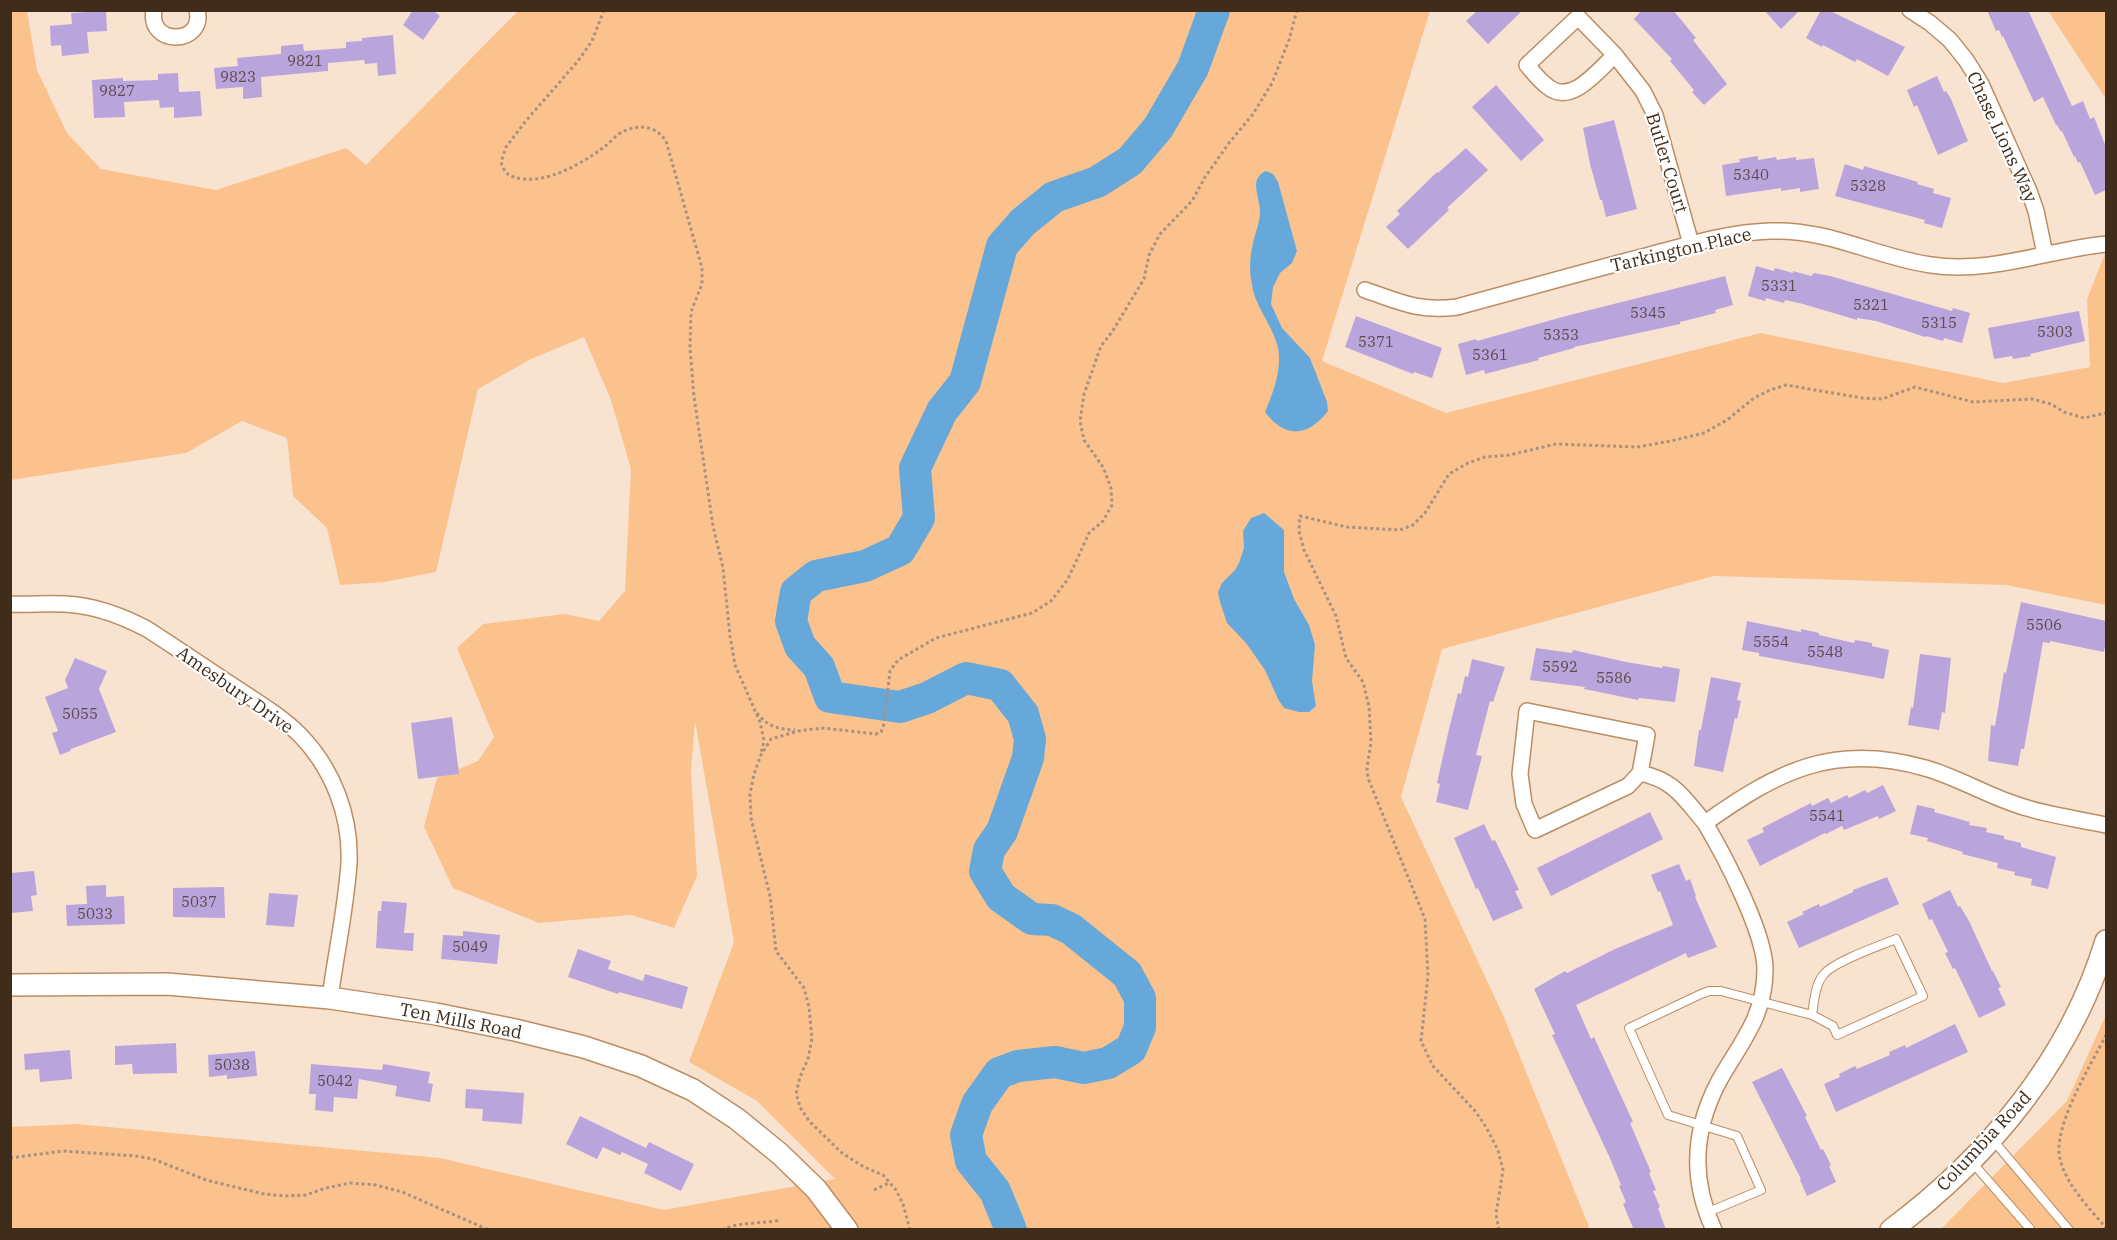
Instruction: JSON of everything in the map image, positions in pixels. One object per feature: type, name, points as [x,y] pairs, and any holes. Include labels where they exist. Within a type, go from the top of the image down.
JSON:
[{"type":"street","points":[[154,10],[156,26],[162,34],[171,38],[188,35],[195,27],[198,17],[197,10]]},
{"type":"street","name":"Chase Lions Way","points":[[1910,10],[1950,40],[1981,84],[2029,191],[2036,211],[2045,254]]},
{"type":"street","name":"Butler Court","points":[[1615,56],[1579,88],[1569,92],[1559,92],[1548,88],[1527,65],[1578,17],[1615,56],[1643,91],[1655,115],[1691,244]]},
{"type":"street","name":"Tarkington Place","points":[[1365,290],[1415,308],[1434,310],[1457,307],[1691,244],[1744,233],[1794,231],[1816,233],[1929,265],[1952,267],[1979,266],[2106,244]]},
{"type":"street","name":"Amesbury Drive","points":[[10,604],[74,605],[124,617],[147,629],[280,717],[313,750],[334,785],[344,812],[348,835],[349,862],[330,998]]},
{"type":"street","points":[[1527,711],[1647,735],[1640,772],[1628,786],[1535,830],[1524,804],[1520,774],[1521,747],[1527,711]]},
{"type":"street","points":[[1705,823],[1740,798],[1792,771],[1837,760],[1884,759],[1927,768],[2011,803],[2106,825]]},
{"type":"street","points":[[1640,772],[1656,776],[1676,788],[1705,823],[1721,850],[1761,945],[1765,967],[1760,1002],[1753,1026],[1719,1082],[1702,1124],[1697,1174],[1706,1213],[1714,1230]]},
{"type":"street","name":"Columbia Road","points":[[1892,1230],[1946,1185],[2026,1099],[2078,1014],[2100,963],[2106,941]]},
{"type":"street","name":"Ten Mills Road","points":[[10,985],[167,984],[330,998],[436,1014],[584,1047],[641,1066],[693,1090],[737,1119],[780,1154],[816,1189],[846,1230]]},
{"type":"lane","points":[[1706,1213],[1761,1190],[1737,1136],[1668,1115],[1629,1028],[1709,991],[1733,993],[1812,1015],[1833,1026],[1837,1035],[1923,996],[1896,939],[1832,967],[1823,975],[1817,987],[1812,1015]]},
{"type":"lane","points":[[1991,1137],[2069,1230]]},
{"type":"lane","points":[[1970,1160],[2031,1230]]},
{"type":"path","points":[[604,10],[592,40],[578,61],[506,147],[501,162],[504,172],[510,177],[531,180],[579,164],[620,133],[646,127],[659,131],[666,141],[702,268],[702,284],[691,312],[690,348],[694,397],[713,526],[723,568],[730,636],[735,665],[754,709],[764,741],[750,794],[751,818],[770,896],[776,951],[804,988],[809,1007],[812,1038],[808,1059],[796,1094],[801,1109],[810,1122],[842,1153],[864,1167],[883,1175],[903,1204],[910,1230]]},
{"type":"path","points":[[761,755],[771,739],[798,731],[823,728],[876,734],[881,732],[884,724],[890,671],[898,660],[936,638],[1032,614],[1051,601],[1068,579],[1089,533],[1104,521],[1112,505],[1111,489],[1103,466],[1084,440],[1080,421],[1084,394],[1101,346],[1144,279],[1149,255],[1161,234],[1192,201],[1205,177],[1253,114],[1272,83],[1289,40],[1297,10]]},
{"type":"path","points":[[1499,1230],[1496,1214],[1503,1170],[1498,1150],[1476,1112],[1433,1066],[1421,1041],[1428,976],[1425,920],[1368,778],[1367,768],[1371,742],[1369,706],[1363,682],[1346,658],[1336,616],[1304,550],[1299,531],[1300,516],[1347,527],[1400,530],[1413,525],[1425,513],[1449,474],[1468,463],[1485,457],[1509,455],[1556,444],[1638,447],[1704,433],[1727,420],[1754,399],[1770,390],[1786,385],[1862,398],[1882,399],[1915,387],[1930,389],[1954,399],[1973,402],[2032,399],[2084,418],[2106,413]]},
{"type":"path","points":[[754,709],[765,723],[777,729],[798,731]]},
{"type":"path","points":[[2106,1035],[2066,1117],[2058,1140],[2059,1158],[2064,1170],[2106,1228]]},
{"type":"path","points":[[10,1158],[63,1151],[136,1156],[153,1159],[206,1180],[264,1194],[285,1196],[306,1195],[350,1183],[376,1185],[402,1192],[489,1230]]},
{"type":"path","points":[[874,1190],[889,1183]]},
{"type":"path","points":[[722,1230],[730,1226],[763,1224],[781,1220]]},
{"type":"shaded area","points":[[11,11],[27,11],[37,70],[67,133],[101,169],[216,190],[346,148],[366,165],[518,11],[1430,11],[1322,361],[1446,413],[1761,333],[2003,383],[2090,367],[2087,299],[2106,251],[2106,605],[2006,585],[1714,576],[1442,649],[1401,797],[1503,1015],[1590,1229],[11,1229],[10,1127],[76,1124],[440,1158],[664,1210],[835,1179],[757,1101],[689,1062],[734,942],[695,721],[691,771],[697,876],[674,928],[631,915],[539,923],[453,888],[424,827],[437,778],[478,761],[494,737],[457,648],[483,624],[565,614],[599,621],[625,591],[631,469],[611,400],[584,337],[531,359],[478,389],[436,572],[384,582],[340,585],[327,528],[293,496],[287,438],[242,421],[186,453],[11,480]]},
{"type":"shaded area","points":[[2048,11],[2106,11],[2106,99]]},
{"type":"shaded area","points":[[2106,1015],[2106,1229],[1940,1230],[2067,1101]]},
{"type":"water","points":[[1266,171],[1273,174],[1278,182],[1297,251],[1292,263],[1280,273],[1273,287],[1271,304],[1282,328],[1310,358],[1327,402],[1328,411],[1313,426],[1305,430],[1296,431],[1280,427],[1265,412],[1273,393],[1279,359],[1273,332],[1256,298],[1250,264],[1252,245],[1260,215],[1256,184],[1257,179]]},
{"type":"water","points":[[1264,513],[1284,530],[1284,572],[1294,599],[1309,625],[1315,645],[1312,681],[1316,706],[1309,712],[1284,708],[1265,670],[1246,643],[1227,623],[1220,602],[1218,592],[1222,583],[1235,570],[1244,548],[1243,531],[1251,518]]},
{"type":"building","points":[[413,10],[433,10],[440,16],[423,40],[403,25]]},
{"type":"building","points":[[1478,10],[1523,10],[1488,44],[1466,21]]},
{"type":"building","points":[[1642,10],[1673,10],[1696,38],[1693,40],[1727,84],[1704,105],[1670,61],[1672,59],[1634,19]]},
{"type":"building","points":[[1764,10],[1800,10],[1781,29]]},
{"type":"building","points":[[1821,10],[1828,10],[1905,47],[1888,76],[1857,59],[1855,62],[1806,38]]},
{"type":"building","points":[[1987,10],[2028,10],[2072,106],[2083,101],[2090,119],[2094,117],[2106,147],[2106,190],[2095,195],[2080,162],[2078,163],[2074,157],[2043,97],[2034,102],[2003,36],[1999,30],[1996,31]]},
{"type":"building","points":[[106,11],[107,31],[87,32],[89,53],[62,56],[61,45],[51,46],[50,26],[72,24],[71,13]]},
{"type":"building","points":[[393,35],[396,74],[378,76],[377,63],[365,64],[364,60],[328,63],[328,71],[261,77],[262,97],[243,99],[243,87],[216,89],[214,68],[238,66],[237,58],[281,54],[281,46],[303,44],[304,51],[346,48],[346,42]]},
{"type":"building","points":[[178,73],[179,92],[200,91],[202,116],[174,118],[174,107],[160,108],[159,100],[124,102],[125,117],[94,118],[92,80],[123,78],[123,81],[158,80],[158,74]]},
{"type":"building","points":[[1937,76],[1944,92],[1946,91],[1951,99],[1968,141],[1938,155],[1917,105],[1914,107],[1907,90]]},
{"type":"building","points":[[1496,85],[1544,140],[1521,161],[1472,107]]},
{"type":"building","points":[[1614,120],[1637,209],[1606,217],[1590,164],[1583,128]]},
{"type":"building","points":[[1466,148],[1488,170],[1408,249],[1386,227],[1400,214],[1397,211],[1437,172]]},
{"type":"building","points":[[1758,156],[1758,160],[1776,157],[1777,160],[1796,157],[1796,160],[1814,158],[1819,189],[1800,192],[1800,188],[1781,191],[1781,188],[1726,196],[1722,165]]},
{"type":"building","points":[[1845,164],[1863,170],[1864,166],[1918,182],[1917,184],[1934,189],[1933,193],[1951,198],[1942,228],[1924,223],[1925,220],[1835,196]]},
{"type":"building","points":[[1756,266],[1811,276],[1814,273],[1830,276],[1952,311],[1953,308],[1970,313],[1962,343],[1944,338],[1943,341],[1925,337],[1876,321],[1857,318],[1857,320],[1785,300],[1784,303],[1766,298],[1765,301],[1748,296]]},
{"type":"building","points":[[1725,276],[1733,305],[1715,310],[1716,313],[1680,322],[1680,324],[1574,347],[1538,358],[1539,360],[1485,374],[1484,370],[1466,375],[1458,344]]},
{"type":"building","points":[[2079,311],[2085,341],[2030,354],[2031,356],[1994,359],[1988,328]]},
{"type":"building","points":[[1356,316],[1442,348],[1432,378],[1414,372],[1413,374],[1345,347]]},
{"type":"building","points":[[2021,602],[2106,621],[2106,641],[2104,652],[2050,641],[2050,643],[2043,642],[2024,749],[2021,749],[2018,766],[1988,761],[1991,725],[1995,726],[2004,672],[2006,673]]},
{"type":"building","points":[[1747,621],[1801,632],[1801,629],[1854,643],[1855,640],[1872,643],[1872,646],[1889,650],[1884,679],[1759,656],[1759,653],[1742,650]]},
{"type":"building","points":[[1536,648],[1572,653],[1573,650],[1626,662],[1680,669],[1675,702],[1639,698],[1638,700],[1584,689],[1585,687],[1530,680]]},
{"type":"building","points":[[1920,654],[1951,658],[1945,713],[1942,712],[1939,730],[1908,725],[1911,707],[1913,708]]},
{"type":"building","points":[[75,658],[107,671],[99,689],[116,732],[60,755],[52,733],[58,731],[45,697],[68,688],[65,680]]},
{"type":"building","points":[[1472,659],[1505,667],[1493,702],[1490,701],[1476,755],[1482,756],[1468,810],[1436,802],[1440,784],[1437,783],[1458,693],[1461,694],[1465,676],[1468,677]]},
{"type":"building","points":[[1711,677],[1741,683],[1737,700],[1741,701],[1723,772],[1694,766],[1699,730],[1701,730]]},
{"type":"building","points":[[452,717],[459,774],[418,779],[411,723]]},
{"type":"building","points":[[1883,785],[1896,811],[1844,830],[1842,826],[1760,866],[1747,840],[1764,832],[1762,828],[1811,803],[1812,806],[1828,798],[1831,803],[1865,790],[1867,793]]},
{"type":"building","points":[[1917,805],[1970,822],[1969,825],[1987,828],[1986,832],[2021,843],[2021,847],[2056,857],[2048,889],[2031,885],[2032,879],[2014,875],[2015,872],[1997,868],[1998,863],[1962,854],[1963,852],[1927,841],[1928,838],[1910,834]]},
{"type":"building","points":[[1650,812],[1663,839],[1551,896],[1537,868]]},
{"type":"building","points":[[1484,824],[1492,841],[1495,840],[1519,890],[1515,891],[1523,908],[1493,921],[1454,838]]},
{"type":"building","points":[[1679,864],[1686,881],[1690,879],[1695,897],[1717,947],[1688,958],[1686,953],[1576,1005],[1591,1039],[1594,1037],[1633,1122],[1630,1123],[1651,1172],[1649,1173],[1656,1190],[1653,1191],[1666,1230],[1634,1230],[1623,1204],[1626,1202],[1609,1156],[1552,1035],[1555,1034],[1534,989],[1565,971],[1567,973],[1615,949],[1673,925],[1651,875]]},
{"type":"building","points":[[34,871],[37,895],[31,896],[33,911],[10,913],[10,873]]},
{"type":"building","points":[[1887,877],[1899,904],[1799,948],[1787,922],[1819,904],[1820,907],[1853,890]]},
{"type":"building","points":[[106,885],[106,897],[124,896],[125,924],[67,926],[66,905],[87,904],[86,886]]},
{"type":"building","points":[[224,887],[225,918],[173,917],[173,888]]},
{"type":"building","points":[[1950,890],[1958,907],[1960,906],[1969,921],[2001,987],[1998,988],[2006,1005],[1979,1018],[1955,968],[1953,969],[1945,953],[1948,952],[1932,919],[1929,920],[1922,904]]},
{"type":"building","points":[[269,893],[298,895],[294,927],[266,925]]},
{"type":"building","points":[[382,901],[407,903],[404,933],[414,933],[413,951],[376,948],[378,911],[381,911]]},
{"type":"building","points":[[463,931],[500,935],[497,964],[441,959],[443,935],[463,936]]},
{"type":"building","points":[[578,949],[611,961],[608,969],[643,981],[645,974],[688,987],[682,1009],[619,992],[618,994],[568,977]]},
{"type":"building","points":[[1955,1024],[1968,1052],[1836,1112],[1824,1084],[1840,1077],[1839,1074],[1855,1066],[1857,1069],[1890,1055],[1889,1052],[1905,1045],[1906,1048]]},
{"type":"building","points":[[176,1043],[177,1073],[133,1074],[132,1064],[115,1065],[115,1046]]},
{"type":"building","points":[[70,1050],[72,1079],[40,1082],[39,1069],[25,1070],[24,1054]]},
{"type":"building","points":[[255,1051],[257,1076],[227,1079],[227,1075],[209,1077],[208,1055]]},
{"type":"building","points":[[311,1064],[382,1070],[383,1064],[430,1072],[428,1083],[433,1084],[430,1102],[395,1096],[397,1086],[359,1079],[357,1099],[334,1097],[333,1112],[315,1110],[316,1094],[309,1094]]},
{"type":"building","points":[[1782,1068],[1807,1116],[1805,1117],[1821,1150],[1823,1149],[1831,1165],[1829,1166],[1836,1182],[1807,1196],[1801,1179],[1752,1082]]},
{"type":"building","points":[[466,1089],[524,1093],[522,1124],[482,1121],[483,1109],[465,1108]]},
{"type":"building","points":[[580,1116],[646,1148],[649,1142],[694,1164],[681,1191],[644,1173],[648,1164],[622,1152],[620,1155],[603,1147],[597,1159],[566,1144]]},
{"type":"waterway","points":[[1011,1230],[995,1191],[971,1161],[966,1135],[977,1104],[999,1073],[1018,1066],[1055,1062],[1084,1068],[1108,1063],[1131,1049],[1140,1027],[1140,998],[1127,974],[1071,929],[1052,920],[1032,919],[1001,897],[985,871],[989,850],[1002,831],[1028,758],[1030,739],[1023,714],[1000,685],[966,678],[927,698],[900,707],[830,697],[819,667],[800,646],[791,621],[796,592],[816,576],[865,566],[900,550],[919,518],[915,468],[942,411],[965,382],[1002,246],[1023,222],[1054,197],[1097,182],[1130,161],[1158,128],[1193,68],[1214,10]]}]
